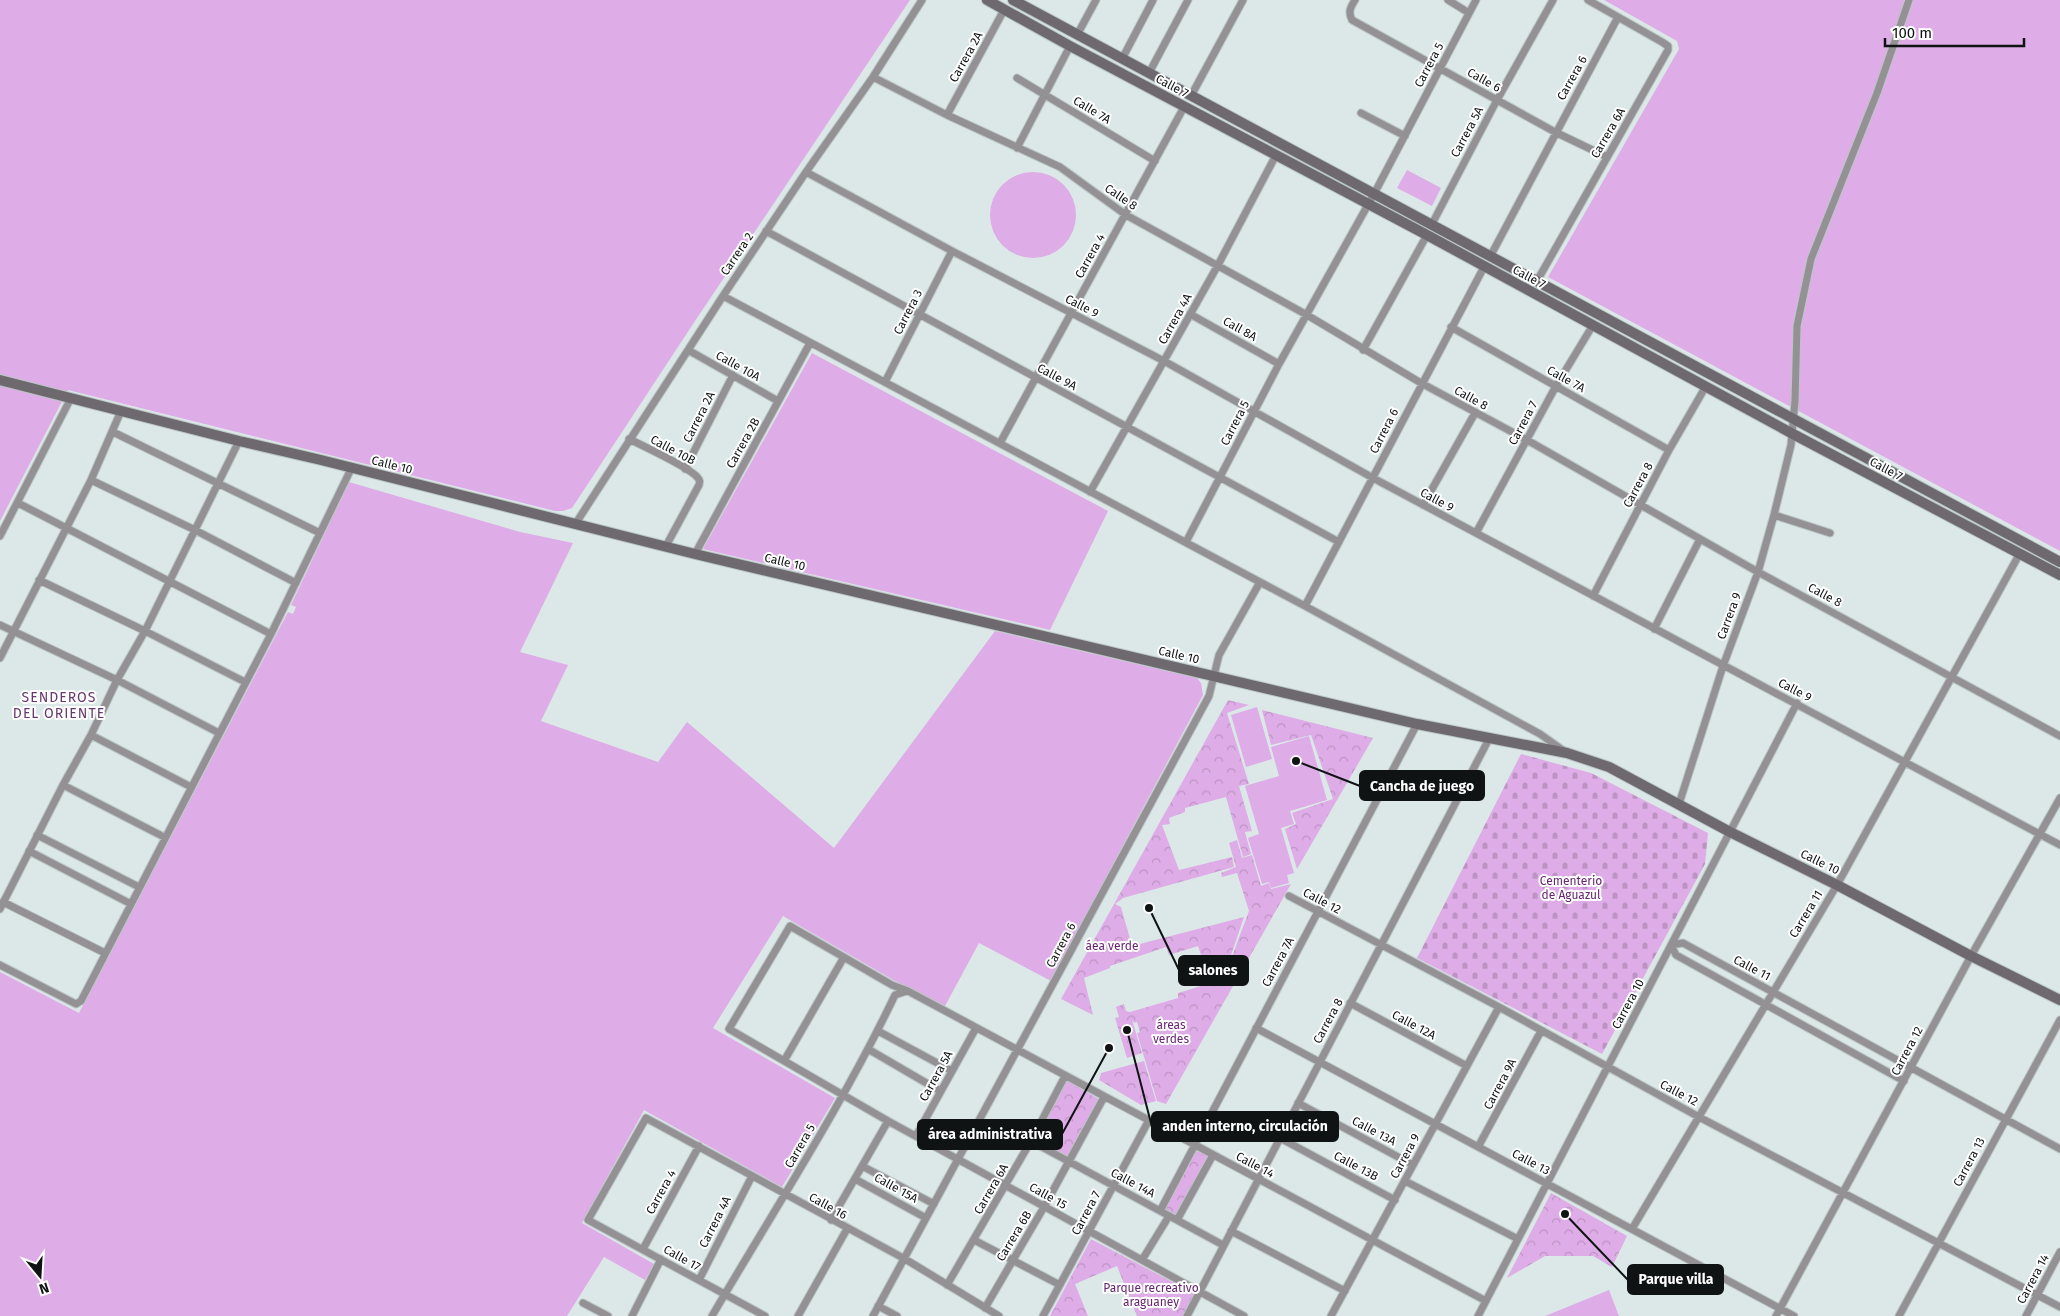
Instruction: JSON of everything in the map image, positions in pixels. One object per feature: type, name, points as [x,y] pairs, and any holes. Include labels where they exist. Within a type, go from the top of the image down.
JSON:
[{"type":"main road","name":"Calle 7","points":[[986,0],[1184,107],[1428,235],[1793,434],[2060,575]]},
{"type":"main road","name":"Calle 7","points":[[1013,0],[2060,562]]},
{"type":"main road","name":"Calle 10","points":[[0,380],[695,554],[1417,724],[1490,736],[1567,753],[1609,767],[1730,832],[1837,884],[1971,956],[2060,1000]]},
{"type":"street","name":"Carrera 2","points":[[576,523],[722,296],[806,172],[874,77],[922,0]]},
{"type":"street","points":[[1077,35],[1096,0]]},
{"type":"street","points":[[1122,59],[1153,0]]},
{"type":"street","points":[[1149,73],[1188,0]]},
{"type":"street","points":[[1191,96],[1243,0]]},
{"type":"street","name":"Calle 6","points":[[1355,0],[1349,15],[1352,20],[1555,132],[1607,158]]},
{"type":"street","points":[[1448,0],[1469,13]]},
{"type":"street","name":"Carrera 5","points":[[1374,194],[1476,0]]},
{"type":"street","name":"Carrera 5A","points":[[1432,224],[1497,100],[1553,0]]},
{"type":"street","points":[[1588,0],[1618,17]]},
{"type":"street","name":"Carrera 9","points":[[1679,804],[1723,666],[1758,572],[1774,515],[1793,434],[1797,326],[1811,258],[1877,93],[1909,0]]},
{"type":"street","name":"Carrera 2A","points":[[947,115],[1004,10]]},
{"type":"street","name":"Carrera 6","points":[[1490,255],[1618,17]]},
{"type":"street","name":"Carrera 6A","points":[[1538,281],[1668,50],[1668,46],[1662,42],[1618,17]]},
{"type":"street","points":[[1017,148],[1070,46]]},
{"type":"street","name":"Calle 8","points":[[874,77],[947,115],[1060,167],[1126,215],[1218,265],[1363,350],[1527,440],[1758,572],[2060,736]]},
{"type":"street","name":"Calle 7A","points":[[1017,78],[1155,161]]},
{"type":"street","name":"Carrera 4","points":[[1000,443],[1184,107]]},
{"type":"street","points":[[1361,113],[1405,136]]},
{"type":"street","name":"Carrera 4A","points":[[1090,492],[1218,265],[1276,154]]},
{"type":"street","name":"Calle 9","points":[[806,172],[1164,362],[1423,505],[2060,845]]},
{"type":"street","points":[[1307,316],[1374,194]]},
{"type":"street","name":"Calle 9A","points":[[766,231],[1339,542]]},
{"type":"street","points":[[1363,350],[1428,235]]},
{"type":"street","name":"Carrera 3","points":[[885,382],[952,251]]},
{"type":"street","name":"Carrera 6","points":[[1305,606],[1421,383],[1484,267]]},
{"type":"street","name":"Calle 10","points":[[722,296],[1305,606],[1540,734],[1567,753]]},
{"type":"street","name":"Call 8A","points":[[1190,314],[1279,364]]},
{"type":"street","name":"Carrera 5","points":[[1186,542],[1253,412],[1307,316]]},
{"type":"street","name":"Carrera 7","points":[[1476,533],[1556,386],[1593,325]]},
{"type":"street","name":"Calle 7A","points":[[1452,327],[1669,450]]},
{"type":"street","name":"Carrera 2B","points":[[695,554],[810,343]]},
{"type":"street","name":"Calle 10A","points":[[688,350],[778,401]]},
{"type":"street","name":"Carrera 2A","points":[[685,469],[733,376]]},
{"type":"street","name":"Carrera 8","points":[[1593,596],[1669,450],[1706,386]]},
{"type":"street","points":[[0,536],[71,398]]},
{"type":"street","points":[[0,658],[91,480],[114,432],[121,411]]},
{"type":"street","points":[[1423,505],[1475,413]]},
{"type":"street","points":[[114,432],[320,533]]},
{"type":"street","name":"Calle 10B","points":[[629,439],[697,476],[699,485],[666,546]]},
{"type":"street","points":[[105,952],[2,906],[63,785],[91,736],[117,680],[145,631],[238,441]]},
{"type":"street","points":[[0,964],[76,1004],[81,1001],[105,952],[132,904],[164,837],[271,634],[352,467]]},
{"type":"street","points":[[91,480],[195,530],[296,583]]},
{"type":"street","points":[[18,503],[170,580],[271,634]]},
{"type":"street","points":[[1774,515],[1830,533]]},
{"type":"street","points":[[1654,629],[1700,539]]},
{"type":"street","name":"Carrera 11","points":[[1632,1229],[1837,884],[2020,554]]},
{"type":"street","points":[[40,580],[245,682]]},
{"type":"street","name":"Carrera 6","points":[[873,1316],[1209,696],[1219,655],[1260,582]]},
{"type":"street","points":[[0,624],[117,680],[219,733]]},
{"type":"street","name":"Carrera 10","points":[[1478,1316],[1797,703]]},
{"type":"street","name":"Carrera 7A","points":[[1160,1211],[1417,724]]},
{"type":"street","points":[[91,736],[191,787]]},
{"type":"street","name":"Carrera 8","points":[[1187,1316],[1490,736]]},
{"type":"street","points":[[63,785],[164,837]]},
{"type":"street","name":"Carrera 12","points":[[1776,1316],[1971,956],[2060,798]]},
{"type":"street","points":[[37,835],[139,887]]},
{"type":"street","points":[[29,851],[132,904]]},
{"type":"street","name":"Calle 12","points":[[1289,896],[1499,1007],[1607,1068],[2060,1307]]},
{"type":"street","name":"Calle 15","points":[[844,957],[790,926],[729,1029],[888,1121],[1244,1316]]},
{"type":"street","name":"Calle 11","points":[[1904,1081],[1676,955],[1672,945],[1682,943],[2060,1148]]},
{"type":"street","points":[[784,1061],[844,957]]},
{"type":"street","name":"Calle 14","points":[[844,957],[892,985],[908,991],[1486,1301]]},
{"type":"street","name":"Carrera 5","points":[[712,1316],[842,1095],[878,1031],[895,995],[908,991]]},
{"type":"street","name":"Calle 12A","points":[[1350,1003],[1467,1066]]},
{"type":"street","name":"Carrera 9","points":[[1331,1316],[1499,1007]]},
{"type":"street","name":"Carrera 13","points":[[1899,1316],[2060,1020]]},
{"type":"street","name":"Carrera 5A","points":[[916,1136],[976,1028]]},
{"type":"street","name":"Calle 13","points":[[1256,1028],[1794,1316]]},
{"type":"street","points":[[878,1031],[952,1071]]},
{"type":"street","name":"Carrera 9A","points":[[1478,1147],[1541,1031]]},
{"type":"street","points":[[868,1049],[940,1091]]},
{"type":"street","name":"Carrera 6A","points":[[947,1285],[1031,1141],[1065,1076]]},
{"type":"street","name":"Carrera 6B","points":[[985,1308],[1044,1207],[1104,1097]]},
{"type":"street","name":"Calle 13A","points":[[1298,1103],[1413,1165]]},
{"type":"street","name":"Calle 16","points":[[588,1220],[646,1118],[905,1259],[999,1316]]},
{"type":"street","name":"Carrera 7","points":[[1043,1316],[1149,1120]]},
{"type":"street","points":[[831,1220],[888,1121]]},
{"type":"street","name":"Calle 13B","points":[[1280,1138],[1395,1200]]},
{"type":"street","name":"Calle 14A","points":[[1031,1141],[1223,1245]]},
{"type":"street","name":"Carrera 4","points":[[643,1249],[699,1146]]},
{"type":"street","points":[[1177,1220],[1213,1155]]},
{"type":"street","name":"Calle 15A","points":[[862,1166],[934,1204]]},
{"type":"street","name":"Carrera 4A","points":[[699,1280],[752,1176]]},
{"type":"street","name":"Calle 15A","points":[[855,1178],[926,1218]]},
{"type":"street","points":[[1405,1181],[1518,1239]]},
{"type":"street","points":[[1142,1260],[1169,1216]]},
{"type":"street","name":"Calle 17","points":[[588,1220],[765,1316]]},
{"type":"street","points":[[798,1316],[848,1229]]},
{"type":"street","points":[[1231,1231],[1344,1291]]},
{"type":"street","points":[[974,1240],[1060,1285]]},
{"type":"street","name":"Carrera 14","points":[[2026,1316],[2060,1252]]},
{"type":"street","points":[[632,1316],[661,1259]]},
{"type":"street","points":[[583,1303],[608,1316]]},
{"type":"street","points":[[878,1306],[897,1316]]},
{"type":"green space","points":[[0,0],[910,0],[572,508],[555,511],[68,390],[0,521]]},
{"type":"green space","points":[[1604,0],[2060,0],[2060,551],[1548,277],[1679,49],[1677,41]]},
{"type":"green space","points":[[1407,170],[1441,188],[1432,206],[1397,188]]},
{"type":"green space","points":[[1033,172],[1049,175],[1057,179],[1069,191],[1073,199],[1076,215],[1073,231],[1069,239],[1057,251],[1049,255],[1033,258],[1017,255],[1009,251],[997,239],[993,231],[990,215],[993,199],[997,191],[1009,179],[1017,175]]},
{"type":"green space","points":[[812,353],[1108,511],[1050,630],[703,549]]},
{"type":"green space","points":[[349,482],[520,532],[573,543],[520,652],[568,665],[541,721],[658,762],[687,722],[834,848],[995,631],[1197,678],[1201,683],[1203,695],[1051,981],[979,943],[945,1006],[895,981],[783,916],[713,1028],[835,1098],[782,1187],[644,1110],[582,1223],[654,1264],[645,1280],[604,1257],[567,1316],[0,1316],[0,972],[79,1013],[288,612],[293,614],[296,607],[291,605]]},
{"type":"green space","name":"áea verde","points":[[1228,700],[1249,705],[1227,713],[1249,784],[1239,786],[1252,831],[1245,832],[1251,854],[1243,857],[1226,797],[1185,808],[1185,812],[1169,818],[1170,824],[1162,825],[1179,870],[1232,857],[1234,867],[1123,898],[1115,904],[1121,907],[1132,946],[1244,917],[1230,958],[1208,976],[1198,946],[1169,955],[1166,947],[1110,966],[1110,968],[1084,978],[1093,1015],[1061,999]]},
{"type":"green space","points":[[1257,707],[1272,759],[1246,767],[1231,715]]},
{"type":"green space","points":[[1262,710],[1373,738],[1297,869],[1285,829],[1296,824],[1292,813],[1333,799],[1311,735],[1271,745]]},
{"type":"green space","points":[[1309,736],[1327,800],[1290,811],[1294,824],[1281,828],[1294,873],[1287,875],[1289,883],[1271,888],[1269,882],[1262,884],[1248,838],[1259,834],[1245,786],[1279,776],[1271,747]]},
{"type":"green space","name":"Cementerio de Aguazul","points":[[1521,754],[1591,773],[1708,833],[1705,864],[1602,1054],[1417,958]]},
{"type":"green space","name":"áreas verdes","points":[[1237,840],[1242,858],[1252,855],[1261,886],[1269,883],[1271,889],[1291,884],[1166,1104],[1157,1101],[1137,1033],[1140,1032],[1137,1022],[1134,1023],[1132,1020],[1142,1053],[1127,1058],[1115,1018],[1119,1017],[1116,1007],[1124,1004],[1126,1011],[1130,1012],[1178,998],[1178,993],[1204,985],[1231,959],[1249,911],[1237,873],[1222,877],[1221,873],[1236,867],[1229,843]]},
{"type":"green space","points":[[1144,1061],[1156,1101],[1141,1105],[1099,1080],[1101,1073]]},
{"type":"green space","points":[[1067,1080],[1100,1100],[1069,1158],[1035,1140]]},
{"type":"green space","points":[[1197,1148],[1211,1156],[1176,1218],[1162,1210]]},
{"type":"green space","points":[[1551,1193],[1627,1236],[1612,1267],[1593,1256],[1545,1256],[1507,1278]]},
{"type":"green space","name":"Parque recreativo araguaney","points":[[1091,1239],[1195,1294],[1183,1316],[1137,1316],[1117,1266],[1075,1284],[1088,1316],[1050,1316]]},
{"type":"green space","points":[[1609,1290],[1619,1316],[1545,1316]]},
{"type":"place","name":"Cancha de juego","points":[[1296,761]]},
{"type":"place","name":"salones","points":[[1149,908]]},
{"type":"place","name":"anden interno, circulación","points":[[1127,1030]]},
{"type":"place","name":"área administrativa","points":[[1109,1048]]},
{"type":"place","name":"Parque villa","points":[[1565,1214]]},
{"type":"district","name":"SENDEROS DEL ORIENTE","points":[[59,706]]}]
